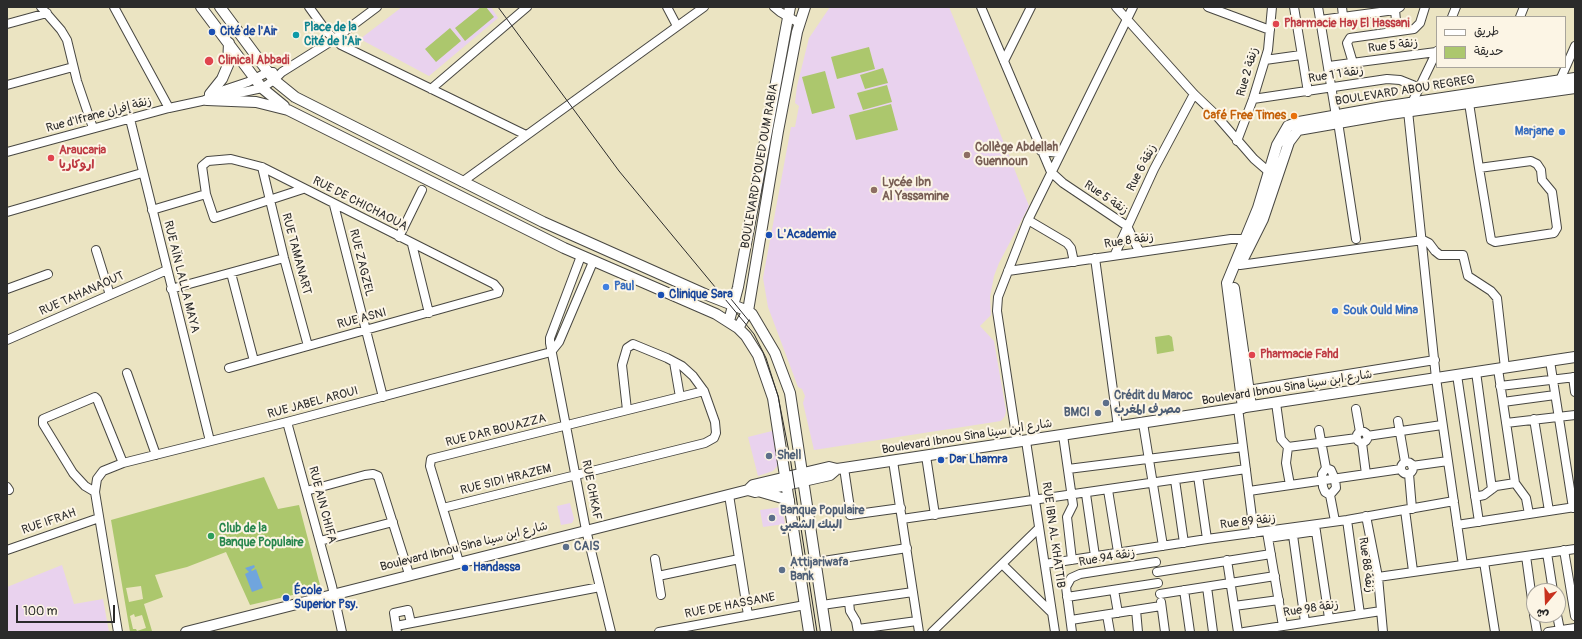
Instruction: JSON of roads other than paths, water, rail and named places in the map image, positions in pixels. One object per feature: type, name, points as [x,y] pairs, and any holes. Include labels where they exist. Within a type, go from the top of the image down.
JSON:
[{"type":"main road","points":[[201,7],[262,88],[288,110]]},
{"type":"main road","points":[[220,7],[274,80],[294,97],[462,182],[588,243],[748,310],[756,318],[775,353],[787,384],[792,405],[817,562],[826,632]]},
{"type":"main road","name":"BOULEVARD D'OUED OUM RABIA","points":[[729,321],[734,305],[789,10]]},
{"type":"main road","name":"BOULEVARD D'OUED OUM RABIA","points":[[738,328],[748,310],[778,131],[802,15]]},
{"type":"main road","points":[[205,99],[222,79],[228,65],[229,43]]},
{"type":"main road","name":"BOULEVARD ABOU REGREG","points":[[1273,174],[1278,145],[1299,122],[1337,119],[1413,102],[1545,87],[1560,80],[1575,78]]},
{"type":"main road","points":[[1337,119],[1469,102],[1545,87],[1575,88]]},
{"type":"main road","points":[[205,99],[256,102],[288,110],[593,262],[716,314],[738,328],[746,336],[758,355],[769,383],[776,412],[809,632]]},
{"type":"main road","points":[[1244,408],[1248,390],[1234,287],[1235,277],[1249,240],[1258,208],[1273,174]]},
{"type":"main road","points":[[1244,408],[1227,283],[1229,275],[1249,240]]},
{"type":"main road","name":"Boulevard Ibnou Sina شارع ابن سينا","points":[[186,632],[410,574],[753,490],[753,485],[803,476],[829,467],[841,469],[1575,357]]},
{"type":"main road","points":[[753,490],[789,500]]},
{"type":"street","points":[[114,7],[168,108]]},
{"type":"street","points":[[309,7],[334,40],[526,135]]},
{"type":"street","points":[[262,88],[274,80],[282,72],[334,40],[377,7]]},
{"type":"street","points":[[431,89],[527,7]]},
{"type":"street","points":[[667,7],[677,26]]},
{"type":"street","points":[[462,182],[704,7]]},
{"type":"street","points":[[774,7],[789,10],[802,15]]},
{"type":"street","points":[[980,7],[1051,172]]},
{"type":"street","points":[[1004,61],[1031,7]]},
{"type":"street","points":[[1116,7],[1194,94],[1214,113],[1237,141],[1273,174]]},
{"type":"street","name":"RUE IBN AL KHATTIB","points":[[1055,632],[1036,500],[1022,441],[997,311],[998,297],[1028,220],[1133,7]]},
{"type":"street","points":[[1208,7],[1270,30]]},
{"type":"street","name":"Rue 2 زنقة","points":[[1237,141],[1253,99],[1265,60],[1272,7]]},
{"type":"street","points":[[1294,7],[1308,92]]},
{"type":"street","points":[[1318,7],[1329,66],[1331,88],[1356,239]]},
{"type":"street","points":[[1342,7],[1343,16]]},
{"type":"street","points":[[1353,63],[1347,43],[1350,38],[1414,29],[1417,26],[1425,7]]},
{"type":"street","points":[[1320,20],[1366,10],[1397,8],[1397,31]]},
{"type":"street","points":[[7,24],[44,10],[61,30],[67,40],[73,67],[93,128]]},
{"type":"street","points":[[1566,66],[1575,46]]},
{"type":"street","name":"Rue 5 زنقة","points":[[1329,66],[1436,51]]},
{"type":"street","points":[[1436,53],[1408,111],[1423,240],[1436,378],[1463,565]]},
{"type":"street","points":[[1265,60],[1301,55]]},
{"type":"street","points":[[7,85],[73,67]]},
{"type":"street","points":[[1560,80],[1565,68]]},
{"type":"street","points":[[268,72],[282,72]]},
{"type":"street","name":"Rue d'Ifrane زنقة إفران","points":[[205,99],[268,72]]},
{"type":"street","name":"Rue 1 زنقة 1","points":[[1253,99],[1395,79],[1420,88]]},
{"type":"street","name":"Rue d'Ifrane زنقة إفران","points":[[7,152],[168,108],[262,88]]},
{"type":"street","name":"Rue 6 زنقة","points":[[1115,254],[1154,169],[1194,94]]},
{"type":"street","points":[[1469,102],[1479,168],[1490,237],[1493,241],[1554,233],[1557,228],[1552,192],[1542,180],[1541,170],[1537,164],[1530,160],[1479,168]]},
{"type":"street","name":"RUE AÏN LALLA MAYA","points":[[130,119],[142,173],[210,441]]},
{"type":"street","points":[[1041,150],[1060,153]]},
{"type":"street","name":"RUE DE CHICHAOUA","points":[[206,194],[201,170],[204,163],[231,159],[262,167],[334,205],[494,284],[499,290]]},
{"type":"street","name":"RUE TAMANART","points":[[262,167],[284,258],[308,346]]},
{"type":"street","name":"Rue 5 زنقة","points":[[1051,172],[1063,183],[1127,226],[1139,251]]},
{"type":"street","points":[[7,212],[142,173]]},
{"type":"street","points":[[152,210],[206,194],[214,218],[303,189]]},
{"type":"street","points":[[399,237],[422,190]]},
{"type":"street","name":"RUE ZAGZEL","points":[[334,205],[383,397]]},
{"type":"street","points":[[1028,220],[1067,243],[1071,248],[1074,262]]},
{"type":"street","name":"Rue 8 زنقة","points":[[1008,271],[1231,238],[1249,240]]},
{"type":"street","points":[[1240,265],[1423,240],[1429,243],[1440,255],[1464,255],[1468,276],[1494,294],[1497,298],[1501,368],[1500,386],[1515,483],[1526,498],[1529,514]]},
{"type":"street","points":[[412,244],[429,313]]},
{"type":"street","points":[[96,250],[110,295]]},
{"type":"street","name":"RUE CHKAF","points":[[581,256],[550,338],[551,352],[586,530],[611,632]]},
{"type":"street","points":[[171,289],[284,258]]},
{"type":"street","points":[[1095,258],[1118,427]]},
{"type":"street","points":[[551,352],[559,342],[593,262]]},
{"type":"street","name":"RUE TAHANAOUT","points":[[7,340],[167,270]]},
{"type":"street","points":[[231,273],[254,361]]},
{"type":"street","points":[[7,289],[48,274]]},
{"type":"street","name":"RUE ASNI","points":[[229,368],[494,296],[499,290]]},
{"type":"street","name":"RUE SIDI HRAZEM","points":[[443,508],[710,441],[715,435],[717,428],[704,391],[693,376],[682,366],[636,344],[628,346],[622,365],[628,410]]},
{"type":"street","name":"RUE JABEL AROUI","points":[[95,492],[97,479],[103,471],[123,463],[287,422],[551,352]]},
{"type":"street","points":[[1248,390],[1435,360]]},
{"type":"street","points":[[1457,525],[1574,508],[1550,361]]},
{"type":"street","points":[[674,362],[680,397]]},
{"type":"street","points":[[1476,372],[1492,489]]},
{"type":"street","points":[[127,373],[156,455]]},
{"type":"street","points":[[1458,375],[1478,522]]},
{"type":"street","points":[[1500,386],[1574,377],[1575,392]]},
{"type":"street","name":"RUE DAR BOUAZZA","points":[[443,508],[430,466],[431,459],[704,391]]},
{"type":"street","points":[[1503,402],[1555,394]]},
{"type":"street","points":[[118,632],[95,492],[85,486],[72,473],[42,422],[44,417],[95,397],[123,463]]},
{"type":"street","points":[[1276,403],[1282,439],[1288,447],[1286,463],[1290,485]]},
{"type":"street","points":[[1244,408],[1243,447],[1254,533]]},
{"type":"street","points":[[1356,408],[1362,437],[1366,474]]},
{"type":"street","points":[[1506,423],[1575,415]]},
{"type":"street","points":[[1534,419],[1549,511]]},
{"type":"street","points":[[1398,421],[1407,468],[1408,509],[1413,571]]},
{"type":"street","name":"RUE AIN CHIFA","points":[[287,422],[334,594],[342,632]]},
{"type":"street","points":[[1143,423],[1163,546]]},
{"type":"street","points":[[1288,447],[1442,425]]},
{"type":"street","points":[[1319,430],[1326,468],[1322,474],[1322,481],[1324,490],[1330,494],[1335,522]]},
{"type":"street","points":[[1063,435],[1073,508],[1067,518],[1072,560]]},
{"type":"street","points":[[1068,468],[1149,460],[1243,447]]},
{"type":"street","points":[[926,456],[936,515]]},
{"type":"street","points":[[893,461],[919,632]]},
{"type":"street","points":[[1249,491],[1448,461]]},
{"type":"street","points":[[1566,463],[1575,461]]},
{"type":"street","points":[[1326,468],[1331,470],[1335,479],[1336,488],[1330,494]]},
{"type":"street","points":[[841,469],[851,515],[901,508]]},
{"type":"street","points":[[902,519],[1086,494],[1246,469]]},
{"type":"street","points":[[306,491],[373,474],[380,480],[410,574]]},
{"type":"street","points":[[1198,476],[1207,539]]},
{"type":"street","points":[[1175,480],[1184,543]]},
{"type":"street","points":[[1475,497],[1484,495],[1503,484],[1515,483]]},
{"type":"street","points":[[1108,490],[1118,552]]},
{"type":"street","points":[[1086,494],[1095,556]]},
{"type":"street","points":[[729,495],[748,615]]},
{"type":"street","name":"Rue 89 زنقة","points":[[1045,564],[1207,539],[1254,533],[1268,535],[1315,528],[1335,522],[1454,501]]},
{"type":"street","points":[[443,508],[459,562]]},
{"type":"street","points":[[1366,516],[1378,577],[1384,632]]},
{"type":"street","name":"RUE IFRAH","points":[[7,550],[99,518]]},
{"type":"street","name":"Rue 88 زنقة","points":[[1347,520],[1360,614]]},
{"type":"street","points":[[320,541],[393,522]]},
{"type":"street","points":[[932,632],[1039,528]]},
{"type":"street","points":[[1315,528],[1329,618]]},
{"type":"street","points":[[1292,531],[1305,622]]},
{"type":"street","points":[[1268,535],[1283,626]]},
{"type":"street","points":[[817,562],[906,548]]},
{"type":"street","points":[[1153,548],[1165,632]]},
{"type":"street","points":[[1142,549],[1145,563]]},
{"type":"street","points":[[1378,577],[1575,549]]},
{"type":"street","points":[[1564,550],[1572,574],[1575,616]]},
{"type":"street","points":[[1547,553],[1552,583]]},
{"type":"street","points":[[1157,572],[1271,554]]},
{"type":"street","points":[[1526,556],[1530,583]]},
{"type":"street","points":[[654,559],[661,595]]},
{"type":"street","points":[[658,576],[739,559]]},
{"type":"street","points":[[1228,560],[1238,632]]},
{"type":"street","name":"Rue 94 زنقة","points":[[1072,632],[1067,597],[1067,583],[1073,576],[1156,562]]},
{"type":"street","points":[[1484,562],[1495,632]]},
{"type":"street","points":[[1002,564],[1052,613]]},
{"type":"street","points":[[1160,594],[1275,576]]},
{"type":"street","points":[[1067,597],[1158,584]]},
{"type":"street","points":[[402,627],[600,587]]},
{"type":"street","points":[[1207,587],[1213,632]]},
{"type":"street","points":[[1114,590],[1118,613]]},
{"type":"street","points":[[1184,590],[1190,632]]},
{"type":"street","points":[[822,605],[913,592]]},
{"type":"street","points":[[1234,606],[1279,600]]},
{"type":"street","points":[[849,602],[850,611],[856,621],[858,630],[917,621]]},
{"type":"street","name":"RUE DE HASSANE","points":[[659,632],[700,628],[748,615],[805,605]]},
{"type":"street","points":[[1071,620],[1161,606]]},
{"type":"street","points":[[408,610],[402,627],[394,614],[408,610]]},
{"type":"street","points":[[1136,610],[1138,632]]},
{"type":"street","name":"Rue 98 زنقة","points":[[1244,632],[1381,611]]},
{"type":"street","points":[[1107,615],[1110,632]]},
{"type":"street","points":[[1559,623],[1560,630]]},
{"type":"street","points":[[1548,632],[1575,628]]},
{"type":"water","points":[[254,565],[255,567],[251,570],[256,569],[263,588],[252,592],[245,574],[249,572],[245,568]]},
{"type":"tram line","points":[[498,7],[619,171],[754,334],[766,358],[778,396],[790,457],[817,632]]},
{"type":"tram line","points":[[731,299],[749,321]]},
{"type":"place","name":"Pharmacie Hay El Hassani","points":[[1276,24]]},
{"type":"place","name":"Cité de l'Air","points":[[212,32]]},
{"type":"place","name":"Place de la Cité de l'Air","points":[[296,35]]},
{"type":"place","name":"Clinical Abbadi","points":[[209,61]]},
{"type":"place","name":"Café Free Times","points":[[1294,116]]},
{"type":"place","name":"Marjane","points":[[1562,132]]},
{"type":"place","name":"Collège Abdellah Guennoun","points":[[967,155]]},
{"type":"place","name":"Araucaria اروكاريا","points":[[51,158]]},
{"type":"place","name":"Lycée Ibn Al Yassamine","points":[[874,190]]},
{"type":"place","name":"L'Academie","points":[[769,235]]},
{"type":"place","name":"Paul","points":[[606,287]]},
{"type":"place","name":"Clinique Sara","points":[[661,295]]},
{"type":"place","name":"Souk Ould Mina","points":[[1335,311]]},
{"type":"place","name":"Pharmacie Fahd","points":[[1252,355]]},
{"type":"place","name":"Crédit du Maroc مصرف المغرب","points":[[1106,403]]},
{"type":"place","name":"BMCI","points":[[1098,413]]},
{"type":"place","name":"Shell","points":[[769,456]]},
{"type":"place","name":"Dar Lhamra","points":[[941,460]]},
{"type":"place","name":"Banque Populaire البنك الشعبي","points":[[772,518]]},
{"type":"place","name":"Club de la Banque Populaire","points":[[211,536]]},
{"type":"place","name":"CAIS","points":[[566,547]]},
{"type":"place","name":"Handassa","points":[[465,568]]},
{"type":"place","name":"Attijariwafa Bank","points":[[782,570]]},
{"type":"place","name":"École Superior Psy.","points":[[286,598]]}]
